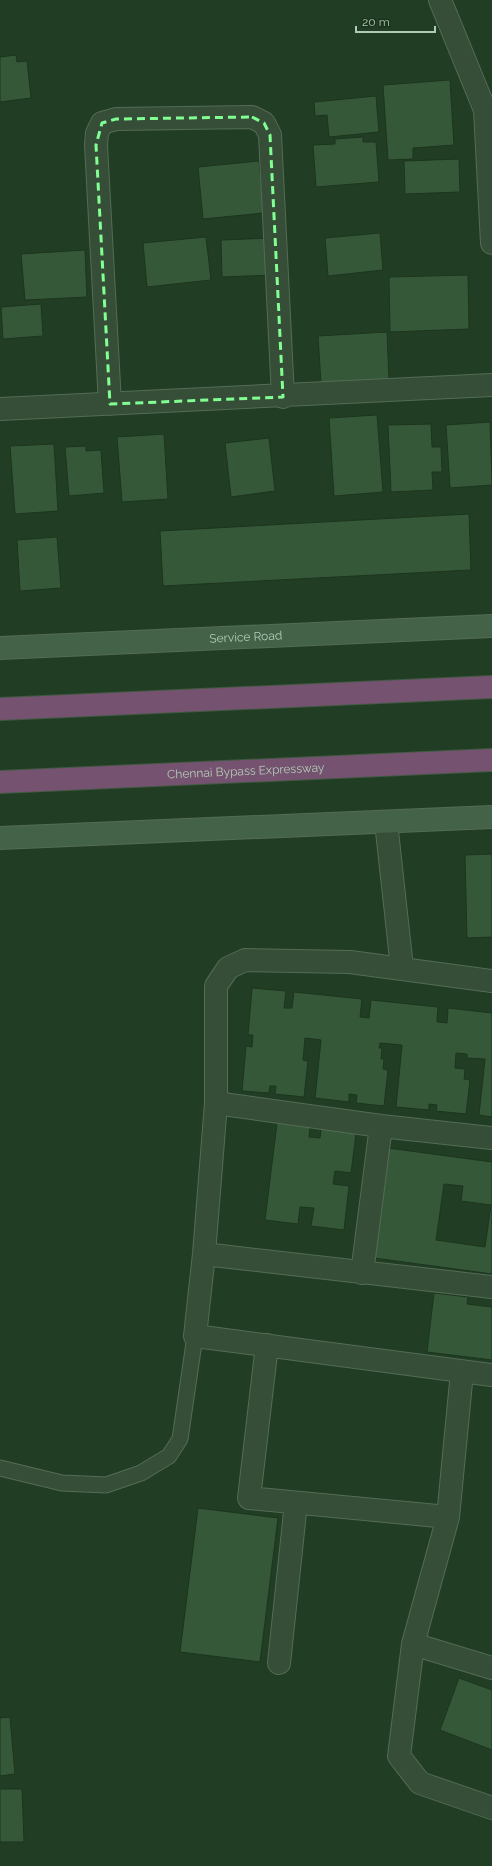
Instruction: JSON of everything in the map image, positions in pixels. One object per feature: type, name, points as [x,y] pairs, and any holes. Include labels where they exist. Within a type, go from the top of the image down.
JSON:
[{"type":"highway","points":[[0,709],[492,687]]},
{"type":"highway","name":"Chennai Bypass Expressway","points":[[0,782],[492,760]]},
{"type":"street","points":[[440,0],[485,110],[492,243]]},
{"type":"street","points":[[110,404],[96,145],[97,134],[102,123],[116,119],[252,117],[264,123],[270,135],[283,397]]},
{"type":"street","points":[[0,409],[283,397],[492,385]]},
{"type":"street","name":"Service Road","points":[[0,648],[492,626]]},
{"type":"street","points":[[0,838],[492,817]]},
{"type":"street","points":[[386,822],[402,968]]},
{"type":"street","points":[[492,981],[350,962],[245,960],[228,968],[216,986],[216,1103],[204,1254],[195,1336],[492,1375]]},
{"type":"street","points":[[216,1103],[381,1126],[492,1138]]},
{"type":"street","points":[[362,1273],[381,1126]]},
{"type":"street","points":[[204,1254],[492,1287]]},
{"type":"street","points":[[267,1345],[249,1498],[448,1517]]},
{"type":"street","points":[[462,1372],[448,1517],[413,1644],[399,1756],[420,1783],[492,1808]]},
{"type":"street","points":[[279,1663],[296,1503]]},
{"type":"street","points":[[413,1644],[492,1668]]},
{"type":"lane","points":[[0,1468],[62,1483],[106,1484],[141,1473],[169,1456],[180,1439],[195,1336]]},
{"type":"highlighted area","points":[[252,117],[264,123],[270,135],[283,397],[110,404],[96,145],[102,123],[116,119]]},
{"type":"building","points":[[16,55],[17,62],[27,61],[31,98],[0,102],[0,57]]},
{"type":"building","points":[[450,80],[454,145],[413,148],[413,159],[388,160],[383,85]]},
{"type":"building","points":[[376,96],[379,132],[329,137],[327,115],[315,116],[314,102]]},
{"type":"building","points":[[363,137],[363,142],[376,142],[379,182],[316,187],[313,145],[335,144],[335,139]]},
{"type":"building","points":[[459,159],[460,192],[405,194],[404,161]]},
{"type":"building","points":[[259,161],[264,213],[203,219],[198,167]]},
{"type":"building","points":[[380,233],[383,270],[328,276],[325,238]]},
{"type":"building","points":[[206,237],[211,280],[147,287],[143,243]]},
{"type":"building","points":[[272,238],[273,275],[222,277],[221,240]]},
{"type":"building","points":[[85,250],[87,297],[25,300],[21,254]]},
{"type":"building","points":[[468,275],[469,329],[390,332],[389,277]]},
{"type":"building","points":[[41,304],[43,336],[3,339],[1,307]]},
{"type":"building","points":[[387,332],[389,379],[321,383],[318,336]]},
{"type":"building","points":[[377,415],[383,492],[334,496],[329,418]]},
{"type":"building","points":[[490,422],[492,485],[450,488],[446,425]]},
{"type":"building","points":[[431,424],[432,447],[441,447],[442,472],[432,472],[433,490],[391,492],[388,425]]},
{"type":"building","points":[[164,434],[168,499],[122,502],[117,437]]},
{"type":"building","points":[[269,438],[275,491],[231,497],[225,443]]},
{"type":"building","points":[[54,444],[58,511],[15,514],[10,446]]},
{"type":"building","points":[[86,446],[86,451],[101,450],[104,493],[69,496],[65,447]]},
{"type":"building","points":[[469,514],[471,570],[163,586],[160,531]]},
{"type":"building","points":[[57,537],[61,588],[20,591],[17,540]]},
{"type":"building","points":[[492,854],[492,937],[467,938],[465,855]]},
{"type":"building","points":[[252,988],[286,991],[284,1008],[292,1008],[294,992],[362,999],[360,1017],[369,1018],[371,1000],[438,1007],[437,1022],[447,1023],[448,1008],[492,1013],[492,1117],[479,1115],[485,1059],[467,1058],[467,1054],[456,1053],[455,1068],[465,1069],[464,1079],[470,1080],[466,1114],[436,1111],[437,1105],[429,1104],[429,1110],[396,1107],[402,1045],[380,1043],[379,1048],[382,1048],[381,1059],[384,1059],[383,1069],[388,1070],[384,1106],[356,1103],[357,1095],[349,1094],[349,1102],[315,1098],[321,1040],[305,1038],[303,1060],[308,1061],[304,1097],[275,1094],[276,1086],[270,1086],[269,1093],[242,1091],[246,1046],[252,1047],[253,1035],[248,1035]]},
{"type":"building","points":[[278,1115],[311,1120],[309,1137],[320,1138],[322,1121],[357,1126],[351,1173],[335,1171],[333,1184],[349,1186],[344,1230],[311,1226],[314,1208],[300,1207],[298,1224],[265,1220]]},
{"type":"building","points":[[388,1148],[492,1162],[492,1274],[374,1258]],"holes":[[[444,1184],[463,1186],[461,1201],[491,1205],[485,1247],[436,1240]]]},
{"type":"building","points":[[434,1293],[468,1297],[467,1304],[492,1307],[492,1360],[427,1352]]},
{"type":"building","points":[[198,1508],[278,1518],[260,1662],[180,1652]]},
{"type":"building","points":[[459,1678],[492,1690],[492,1750],[440,1730]]},
{"type":"building","points":[[10,1717],[15,1774],[0,1776],[0,1718]]},
{"type":"building","points":[[0,1789],[22,1789],[24,1842],[0,1842]]}]
